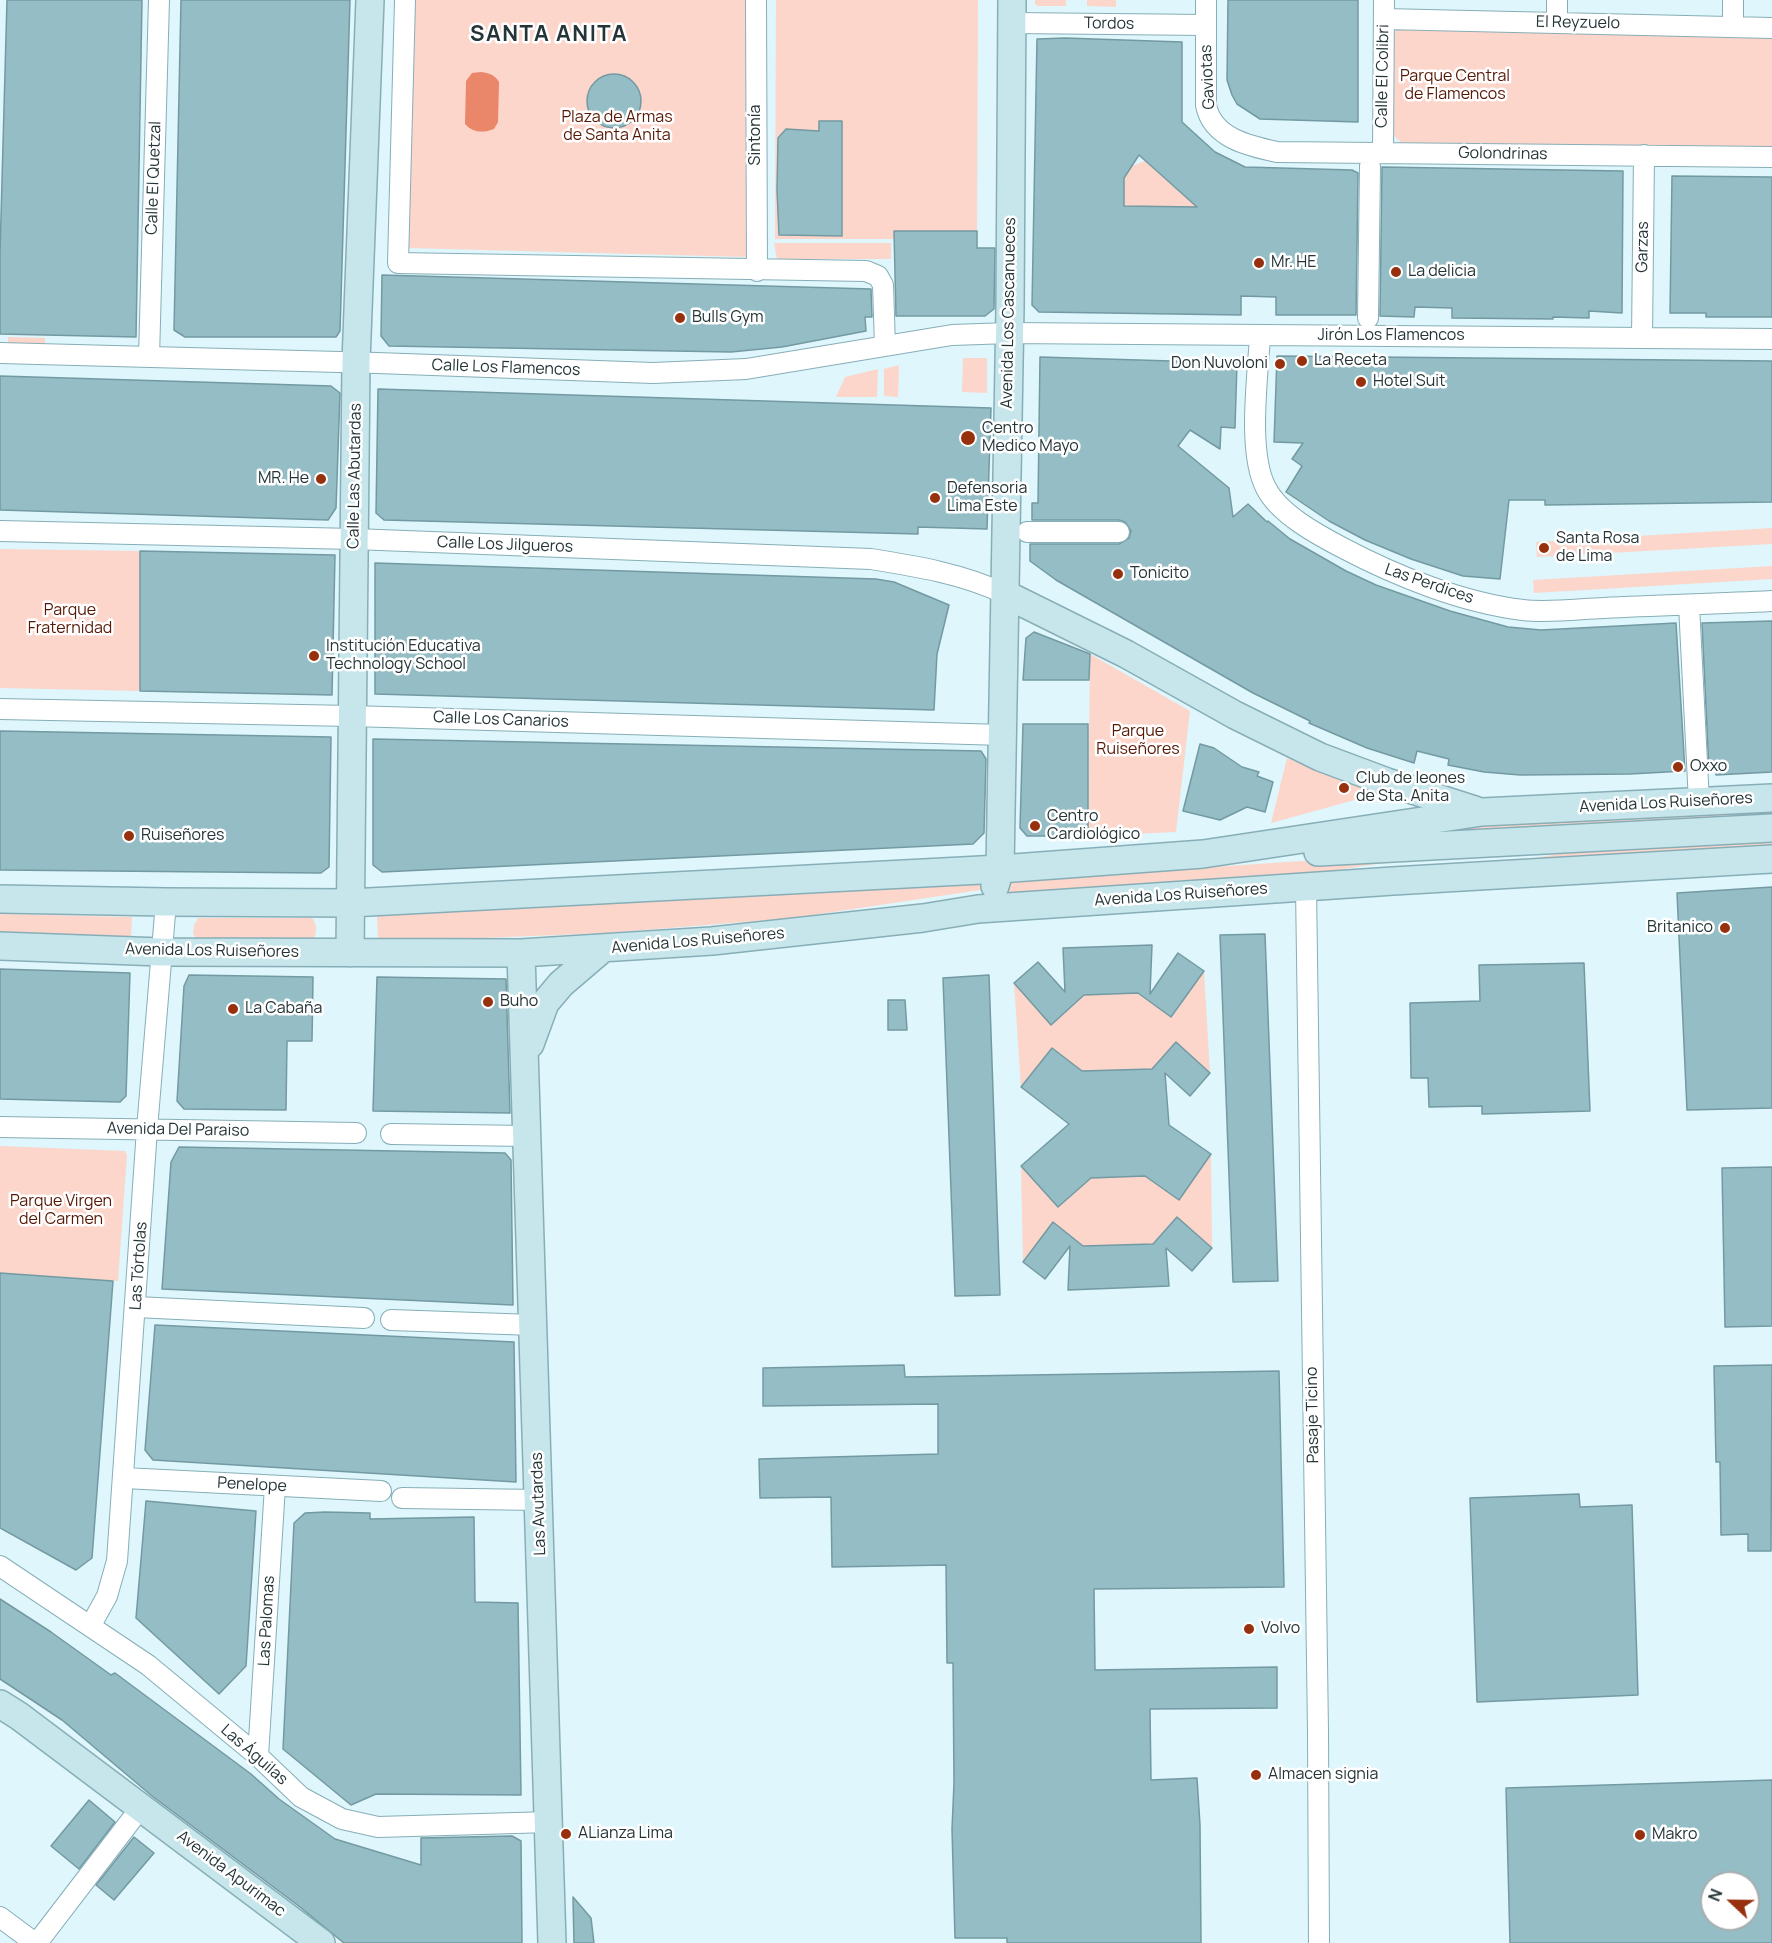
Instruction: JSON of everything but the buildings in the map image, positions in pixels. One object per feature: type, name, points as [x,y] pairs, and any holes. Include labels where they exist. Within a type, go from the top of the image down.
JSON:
[{"type":"main road","name":"Calle Las Abutardas","points":[[350,953],[356,362],[370,0]]},
{"type":"main road","name":"Avenida Los Cascanueces","points":[[978,909],[994,887],[1000,869],[1012,12]]},
{"type":"main road","points":[[1005,594],[1126,654],[1235,715],[1320,757],[1387,782],[1482,812]]},
{"type":"main road","name":"Avenida Los Ruiseñores","points":[[1203,854],[1482,812],[1772,798]]},
{"type":"main road","name":"Avenida Los Ruiseñores","points":[[0,899],[350,903],[1000,869],[1203,854],[1267,854],[1772,828]]},
{"type":"main road","name":"Avenida Los Ruiseñores","points":[[1393,881],[1595,838]]},
{"type":"main road","name":"Avenida Los Ruiseñores","points":[[0,946],[161,952],[521,953],[712,942],[923,918],[978,909],[1393,881],[1772,859]]},
{"type":"main road","name":"Las Avutardas","points":[[525,1065],[534,1030],[545,1002],[561,984],[602,949]]},
{"type":"main road","name":"Las Avutardas","points":[[521,953],[552,1943]]},
{"type":"main road","name":"Avenida Apurimac","points":[[0,1704],[141,1806],[321,1943]]},
{"type":"street","name":"Calle El Quetzal","points":[[149,357],[159,0]]},
{"type":"street","points":[[405,0],[398,263],[757,271],[866,271],[878,276],[883,285],[885,345]]},
{"type":"street","name":"Sintonía","points":[[756,0],[757,271]]},
{"type":"street","name":"Gaviotas","points":[[1206,0],[1207,114],[1216,125],[1236,141]]},
{"type":"street","points":[[1557,0],[1557,23]]},
{"type":"street","points":[[1733,0],[1733,27]]},
{"type":"street","name":"El Reyzuelo","points":[[1384,9],[1557,23],[1772,28]]},
{"type":"street","name":"Calle El Colibri","points":[[1368,318],[1384,9]]},
{"type":"street","name":"Tordos","points":[[1012,12],[1206,25]]},
{"type":"street","name":"Golondrinas","points":[[1236,141],[1277,152],[1376,159],[1644,155],[1772,157]]},
{"type":"street","name":"Garzas","points":[[1642,338],[1644,155]]},
{"type":"street","name":"Calle Los Flamencos","points":[[0,353],[356,362],[653,373],[746,369],[952,335],[1009,333]]},
{"type":"street","name":"Jirón Los Flamencos","points":[[1009,333],[1772,339]]},
{"type":"street","name":"Las Perdices","points":[[1260,335],[1255,436],[1261,477],[1276,501],[1319,536],[1391,571],[1457,595],[1524,611],[1772,602]]},
{"type":"street","name":"Calle Los Jilgueros","points":[[0,531],[354,539],[871,559],[941,573],[989,586],[1005,594]]},
{"type":"street","points":[[1027,532],[1119,532]]},
{"type":"street","points":[[1689,605],[1699,802]]},
{"type":"street","name":"Calle Los Canarios","points":[[0,709],[351,716],[1003,735]]},
{"type":"street","name":"Pasaje Ticino","points":[[1306,887],[1319,1943]]},
{"type":"street","name":"Las Tórtolas","points":[[91,1625],[107,1596],[117,1561],[147,1130],[166,902]]},
{"type":"street","name":"Avenida Del Paraiso","points":[[0,1127],[356,1133]]},
{"type":"street","points":[[391,1134],[527,1136]]},
{"type":"street","points":[[136,1307],[364,1318]]},
{"type":"street","points":[[392,1320],[533,1325]]},
{"type":"street","name":"Penelope","points":[[123,1478],[381,1491]]},
{"type":"street","name":"Las Palomas","points":[[258,1756],[275,1486]]},
{"type":"street","points":[[402,1498],[539,1500]]},
{"type":"street","name":"Las Águilas","points":[[0,1566],[148,1665],[258,1756],[301,1797],[342,1819],[378,1827],[550,1822]]},
{"type":"street","points":[[0,1917],[36,1943],[141,1806]]},
{"type":"green space","name":"Plaza de Armas de Santa Anita","points":[[415,0],[745,0],[746,257],[408,248]]},
{"type":"green space","points":[[776,0],[978,0],[977,239],[775,239]]},
{"type":"green space","points":[[1035,0],[1066,0],[1066,6],[1038,6]]},
{"type":"green space","points":[[1087,0],[1116,0],[1116,7],[1087,6]]},
{"type":"green space","name":"Parque Central de Flamencos","points":[[1399,27],[1772,35],[1772,148],[1404,145],[1391,133],[1390,38]]},
{"type":"green space","points":[[1145,161],[1182,194],[1228,216],[1175,207],[1144,206],[1142,225],[1124,224],[1124,199],[1108,199],[1109,177],[1126,176],[1132,166]]},
{"type":"green space","points":[[774,243],[891,243],[891,259],[777,259]]},
{"type":"green space","points":[[8,337],[45,338],[45,345],[8,344]]},
{"type":"green space","points":[[963,358],[987,358],[987,393],[962,392]]},
{"type":"green space","points":[[899,365],[898,397],[884,396],[884,369]]},
{"type":"green space","points":[[878,369],[877,397],[836,397],[845,377]]},
{"type":"green space","points":[[1772,528],[1772,544],[1537,557],[1536,542]]},
{"type":"green space","name":"Parque Fraternidad","points":[[0,549],[140,551],[140,691],[0,688]]},
{"type":"green space","points":[[1772,566],[1772,579],[1534,593],[1533,580]]},
{"type":"green space","name":"Parque Ruiseñores","points":[[1090,654],[1190,711],[1176,832],[1088,836]]},
{"type":"green space","points":[[1287,758],[1325,773],[1377,788],[1373,795],[1271,823]]},
{"type":"green space","points":[[1772,807],[1772,816],[1348,844],[1434,829],[1591,816]]},
{"type":"green space","points":[[1772,839],[1772,848],[1480,867],[1583,850]]},
{"type":"green space","points":[[1478,849],[1316,873],[995,899],[1006,877],[1228,866]]},
{"type":"green space","points":[[991,876],[987,885],[980,890],[793,918],[607,933],[383,942],[378,938],[377,917],[383,912]]},
{"type":"green space","points":[[0,914],[132,917],[131,939],[0,935]]},
{"type":"green space","points":[[198,918],[312,918],[316,933],[312,942],[198,940],[193,934]]},
{"type":"green space","points":[[1204,971],[1210,1073],[1176,1042],[1153,1069],[1075,1071],[1074,1065],[1052,1048],[1021,1087],[1014,983],[1051,1024],[1079,995],[1138,993],[1172,1017]]},
{"type":"green space","name":"Parque Virgen del Carmen","points":[[0,1146],[125,1151],[127,1155],[118,1281],[0,1273]]},
{"type":"green space","points":[[1211,1154],[1212,1248],[1177,1217],[1155,1244],[1078,1246],[1075,1240],[1053,1222],[1023,1262],[1021,1166],[1058,1207],[1082,1186],[1086,1178],[1146,1176],[1179,1199]]},
{"type":"shaded area","points":[[481,72],[492,75],[499,82],[498,122],[494,129],[482,132],[475,131],[465,124],[466,81],[472,73]]},
{"type":"place","name":"Mr. HE","points":[[1259,263]]},
{"type":"place","name":"La delicia","points":[[1396,272]]},
{"type":"place","name":"Bulls Gym","points":[[680,318]]},
{"type":"place","name":"La Receta","points":[[1302,361]]},
{"type":"place","name":"Don Nuvoloni","points":[[1280,364]]},
{"type":"place","name":"Hotel Suit","points":[[1361,382]]},
{"type":"place","name":"Centro Medico Mayo","points":[[968,438]]},
{"type":"place","name":"MR. He","points":[[321,479]]},
{"type":"place","name":"Defensoria Lima Este","points":[[935,498]]},
{"type":"place","name":"Santa Rosa de Lima","points":[[1544,548]]},
{"type":"place","name":"Tonicito","points":[[1118,574]]},
{"type":"place","name":"Institución Educativa Technology School","points":[[314,656]]},
{"type":"place","name":"Oxxo","points":[[1678,767]]},
{"type":"place","name":"Club de leones de Sta. Anita","points":[[1344,788]]},
{"type":"place","name":"Centro Cardiológico","points":[[1035,826]]},
{"type":"place","name":"Ruiseñores","points":[[129,836]]},
{"type":"place","name":"Britanico","points":[[1725,928]]},
{"type":"place","name":"Buho","points":[[488,1002]]},
{"type":"place","name":"La Cabaña","points":[[233,1009]]},
{"type":"place","name":"Volvo","points":[[1249,1629]]},
{"type":"place","name":"Almacen signia","points":[[1256,1775]]},
{"type":"place","name":"ALianza Lima","points":[[566,1834]]},
{"type":"place","name":"Makro","points":[[1640,1835]]},
{"type":"district","name":"SANTA ANITA","points":[[549,35]]}]
